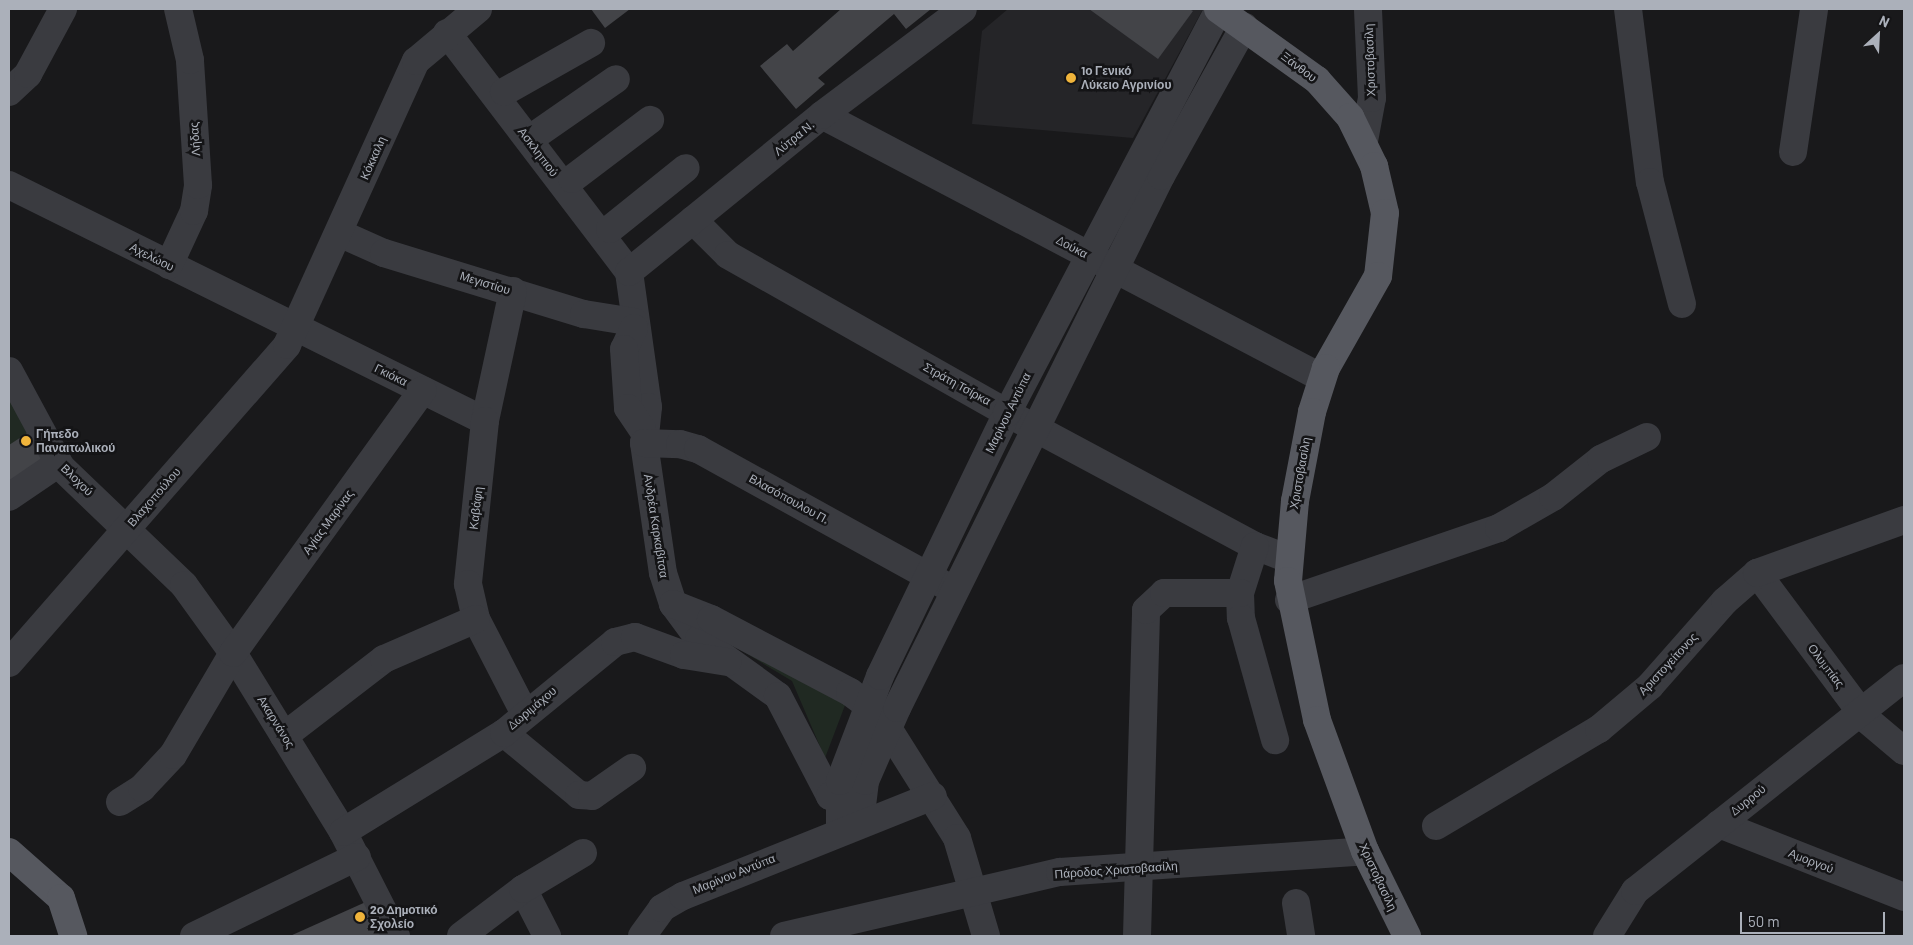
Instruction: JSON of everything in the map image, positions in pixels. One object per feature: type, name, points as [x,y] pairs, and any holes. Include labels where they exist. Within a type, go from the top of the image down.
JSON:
[{"type":"main road","name":"Ξάνθου","points":[[1219,9],[1317,80],[1350,117],[1364,141]]},
{"type":"main road","name":"Χριστοβασίλη","points":[[1364,141],[1385,213],[1383,257],[1373,287],[1322,378],[1304,446],[1287,558],[1289,600],[1317,720],[1365,852],[1407,936]]},
{"type":"main road","points":[[9,852],[61,898],[73,936]]},
{"type":"street","points":[[9,92],[28,74],[64,9]]},
{"type":"street","name":"Λήδας","points":[[169,265],[194,212],[198,185],[190,60],[178,9]]},
{"type":"street","name":"Κόκκαλη","points":[[296,329],[416,61],[447,32],[478,9]]},
{"type":"street","name":"Λύτρα Ν.","points":[[629,272],[822,115],[963,9]]},
{"type":"street","name":"Μαρίνου Αντύπα","points":[[850,815],[842,774],[869,705],[928,576],[1007,412],[1087,255],[1219,9]]},
{"type":"street","name":"Χριστοβασίλη","points":[[1364,141],[1372,98],[1368,9]]},
{"type":"street","points":[[1628,9],[1650,182],[1682,304]]},
{"type":"street","points":[[1793,152],[1814,9]]},
{"type":"street","points":[[850,815],[888,726],[954,591],[1038,429],[1172,155],[1244,27]]},
{"type":"street","name":"Ασκληπιού","points":[[447,32],[629,272]]},
{"type":"street","points":[[504,92],[591,43]]},
{"type":"street","points":[[536,134],[616,79]]},
{"type":"street","name":"Δούκα","points":[[822,115],[1114,271],[1322,378]]},
{"type":"street","points":[[572,179],[650,120]]},
{"type":"street","points":[[1148,142],[1172,155]]},
{"type":"street","points":[[610,229],[686,168]]},
{"type":"street","name":"Αχελώου","points":[[9,185],[296,329]]},
{"type":"street","name":"Στράτη Τσίρκα","points":[[693,220],[728,255],[1038,429],[1255,546],[1287,558]]},
{"type":"street","name":"Μεγιστίου","points":[[339,233],[384,253],[584,314],[634,325]]},
{"type":"street","name":"Ανδρέα Καρκαβίτσα","points":[[629,272],[634,325],[643,349],[648,407],[643,436],[663,573],[674,604],[699,639],[778,696],[819,780],[850,815]]},
{"type":"street","name":"Καβάφη","points":[[513,291],[485,421],[467,570],[476,619],[525,714]]},
{"type":"street","name":"Γκιόκα","points":[[296,329],[485,421]]},
{"type":"street","name":"Βλαχοπούλου","points":[[9,663],[128,527],[296,329]]},
{"type":"street","name":"Βλοχού","points":[[9,371],[59,463],[128,527]]},
{"type":"street","name":"Αγίας Μαρίνας","points":[[120,802],[142,788],[173,755],[233,653],[423,390]]},
{"type":"street","name":"Βλασόπουλου Π.","points":[[643,436],[698,449],[954,591]]},
{"type":"street","points":[[1289,600],[1500,528],[1553,497],[1601,459],[1647,437]]},
{"type":"street","points":[[9,497],[59,463]]},
{"type":"street","name":"Αριστογείτονος","points":[[1436,826],[1599,730],[1650,686],[1725,601],[1757,573],[1904,520]]},
{"type":"street","name":"Ακαρνάνος","points":[[128,527],[184,585],[233,653],[343,832],[396,936]]},
{"type":"street","points":[[1255,546],[1240,593],[1246,644],[1275,740]]},
{"type":"street","name":"Ολυμπίας","points":[[1757,573],[1859,710],[1875,729],[1904,751]]},
{"type":"street","points":[[1137,936],[1146,610],[1164,594],[1240,593]]},
{"type":"street","points":[[674,604],[711,619],[869,705],[888,726],[933,796],[957,838],[976,892],[986,936]]},
{"type":"street","points":[[284,736],[384,658],[476,619]]},
{"type":"street","name":"Δωριμάχου","points":[[343,832],[504,733],[601,651],[627,638],[731,663]]},
{"type":"street","name":"Δυρρού","points":[[1607,936],[1635,892],[1859,710],[1904,678]]},
{"type":"street","points":[[504,733],[579,795],[592,796],[632,768]]},
{"type":"street","name":"Μαρίνου Αντύπα","points":[[642,936],[668,903],[850,815],[933,796]]},
{"type":"street","name":"Αμοργού","points":[[1719,824],[1904,897]]},
{"type":"street","name":"Πάροδος Χριστοβασίλη","points":[[784,936],[1060,872],[1365,852]]},
{"type":"street","points":[[461,936],[523,889],[583,853]]},
{"type":"street","points":[[194,936],[357,858]]},
{"type":"street","points":[[523,889],[547,936]]},
{"type":"street","points":[[1296,903],[1301,936]]},
{"type":"shaded area","name":"1ο Γενικό Λύκειο Αγρινίου","points":[[1008,9],[1203,9],[1133,138],[972,124],[982,31]]},
{"type":"shaded area","name":"Γήπεδο Παναιτωλικού","points":[[9,385],[51,455],[9,484]]},
{"type":"shaded area","points":[[719,637],[847,700],[825,758],[792,681]]},
{"type":"building","points":[[591,9],[630,9],[605,28]]},
{"type":"building","points":[[841,9],[931,9],[906,29],[894,14],[818,78],[825,84],[796,109],[760,66],[787,44],[793,51]]},
{"type":"building","points":[[1089,9],[1189,9],[1193,11],[1158,59]]},
{"type":"building","name":"Γήπεδο Παναιτωλικού","points":[[35,428],[51,455],[9,484],[9,445]]},
{"type":"building","name":"2ο Δημοτικό Σχολείο","points":[[368,901],[384,936],[290,936]]},
{"type":"place","name":"1ο Γενικό Λύκειο Αγρινίου","points":[[1071,78]]},
{"type":"place","name":"Γήπεδο Παναιτωλικού","points":[[26,441]]},
{"type":"place","name":"2ο Δημοτικό Σχολείο","points":[[360,917]]}]
